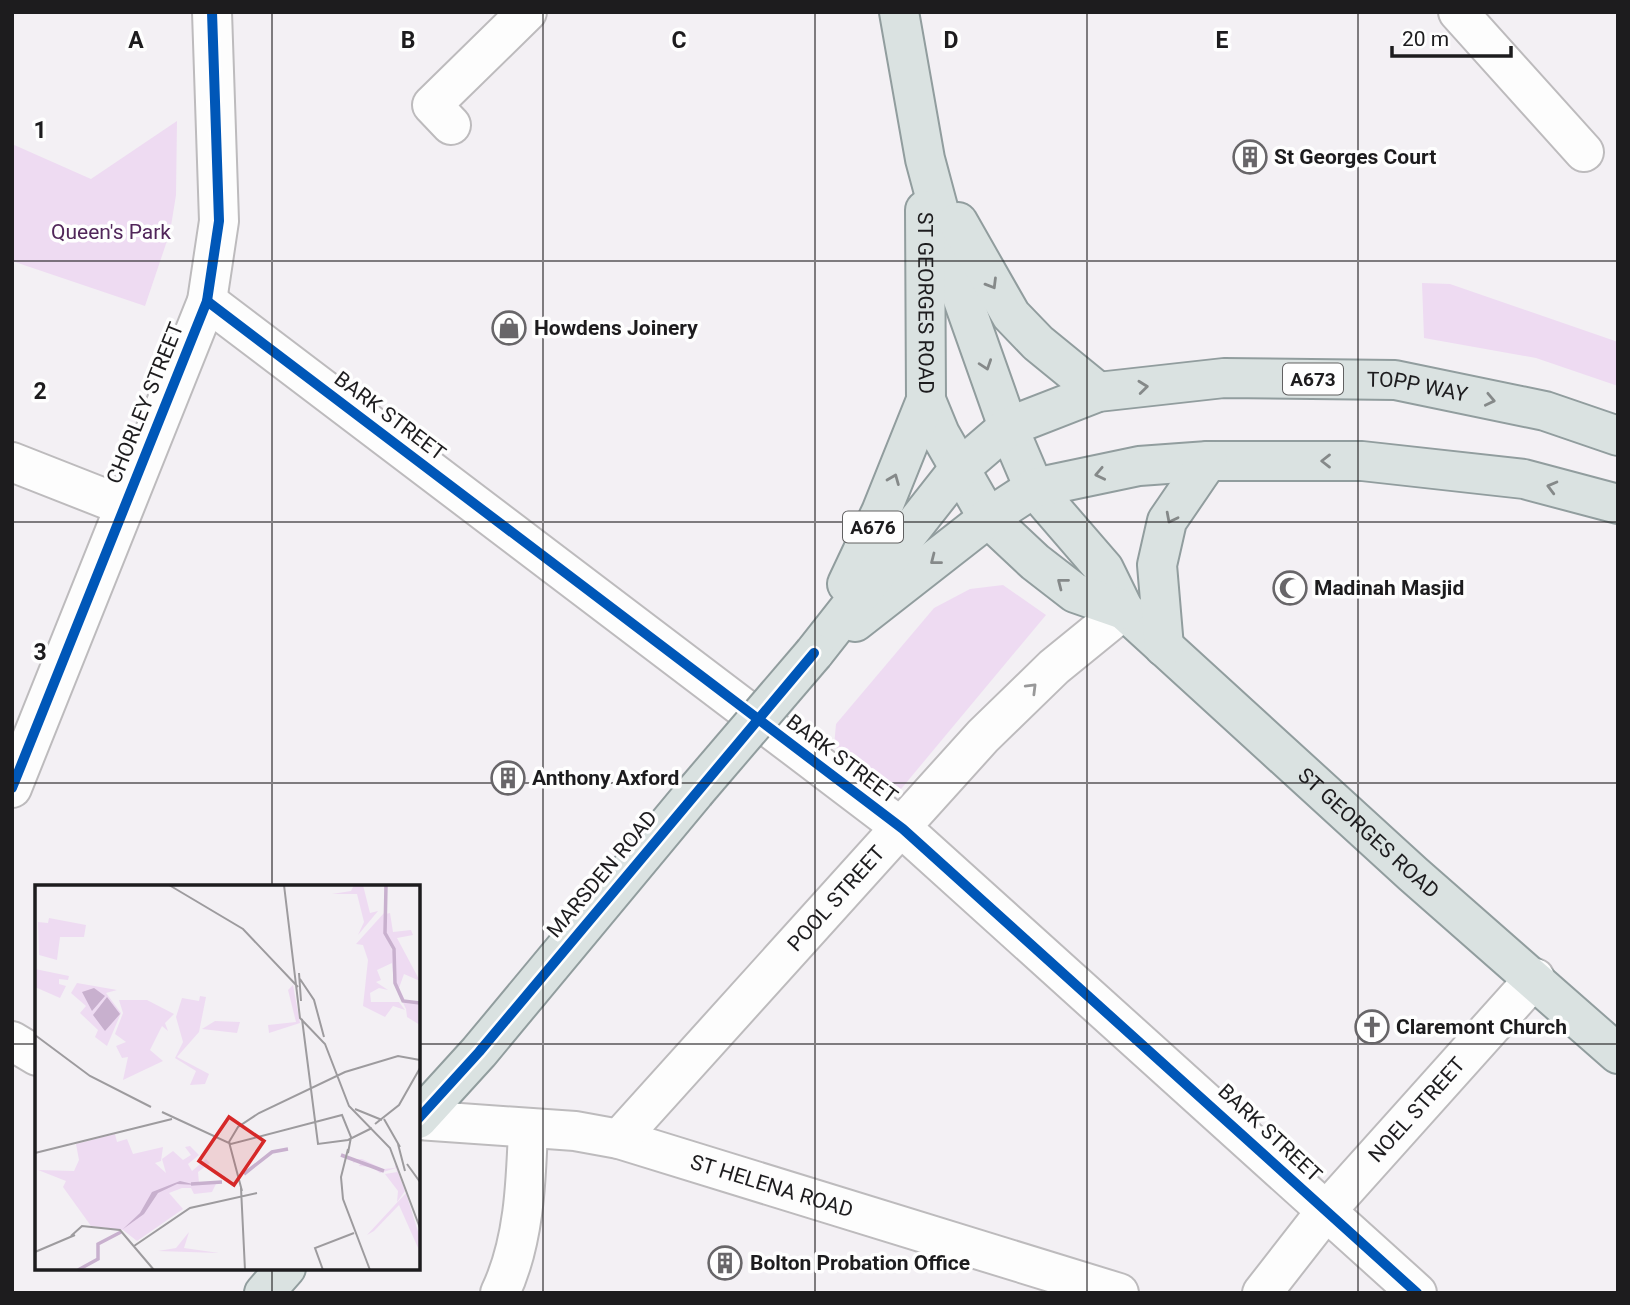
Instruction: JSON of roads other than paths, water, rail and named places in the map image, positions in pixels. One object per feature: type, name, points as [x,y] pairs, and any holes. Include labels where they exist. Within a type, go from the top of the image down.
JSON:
[{"type":"main road","name":"ST GEORGES ROAD","points":[[899,12],[925,159],[962,297],[1008,427],[1034,488],[1104,569],[1124,610],[1413,874],[1535,978],[1618,1054]]},
{"type":"main road","name":"ST GEORGES ROAD","points":[[925,159],[926,400],[958,470],[988,517],[1035,562],[1075,593],[1124,610]]},
{"type":"main road","points":[[925,159],[988,279],[1012,316],[1038,343],[1098,392]]},
{"type":"main road","name":"TOPP WAY","points":[[1008,427],[1098,392],[1224,378],[1395,380],[1545,411],[1618,436]]},
{"type":"main road","name":"A676","points":[[814,653],[881,512],[926,400]]},
{"type":"main road","name":"MARSDEN ROAD","points":[[420,1117],[479,1052],[814,653],[958,470],[1008,427]]},
{"type":"main road","points":[[1164,647],[1157,565],[1167,521],[1208,461]]},
{"type":"main road","points":[[1034,488],[1133,467],[1208,461],[1362,461],[1524,479],[1618,505]]},
{"type":"main road","name":"MARSDEN ROAD","points":[[814,653],[988,517],[1034,488]]},
{"type":"main road","points":[[264,1293],[284,1270]]},
{"type":"street","name":"CHORLEY STREET","points":[[12,788],[207,301],[219,221],[212,12]]},
{"type":"street","points":[[451,125],[432,105],[527,12]]},
{"type":"street","points":[[1458,12],[1584,152]]},
{"type":"street","name":"BARK STREET","points":[[207,301],[903,829],[1416,1293]]},
{"type":"street","points":[[12,462],[124,506]]},
{"type":"street","name":"POOL STREET","points":[[619,1139],[903,829],[983,736],[1054,667],[1124,610]]},
{"type":"street","name":"NOEL STREET","points":[[1262,1293],[1326,1211],[1535,978]]},
{"type":"street","points":[[12,1041],[35,1055]]},
{"type":"street","name":"ST HELENA ROAD","points":[[420,1119],[575,1131],[619,1139],[1119,1293]]},
{"type":"street","points":[[500,1292],[507,1277],[526,1189],[528,1129]]},
{"type":"place","name":"St Georges Court","points":[[1250,157]]},
{"type":"place","name":"Howdens Joinery","points":[[509,328]]},
{"type":"place","name":"Madinah Masjid","points":[[1290,588]]},
{"type":"place","name":"Anthony Axford","points":[[508,778]]},
{"type":"place","name":"Claremont Church","points":[[1372,1027]]},
{"type":"place","name":"Bolton Probation Office","points":[[725,1263]]},
{"type":"park label","name":"Queen's Park","points":[[111,232]]}]
